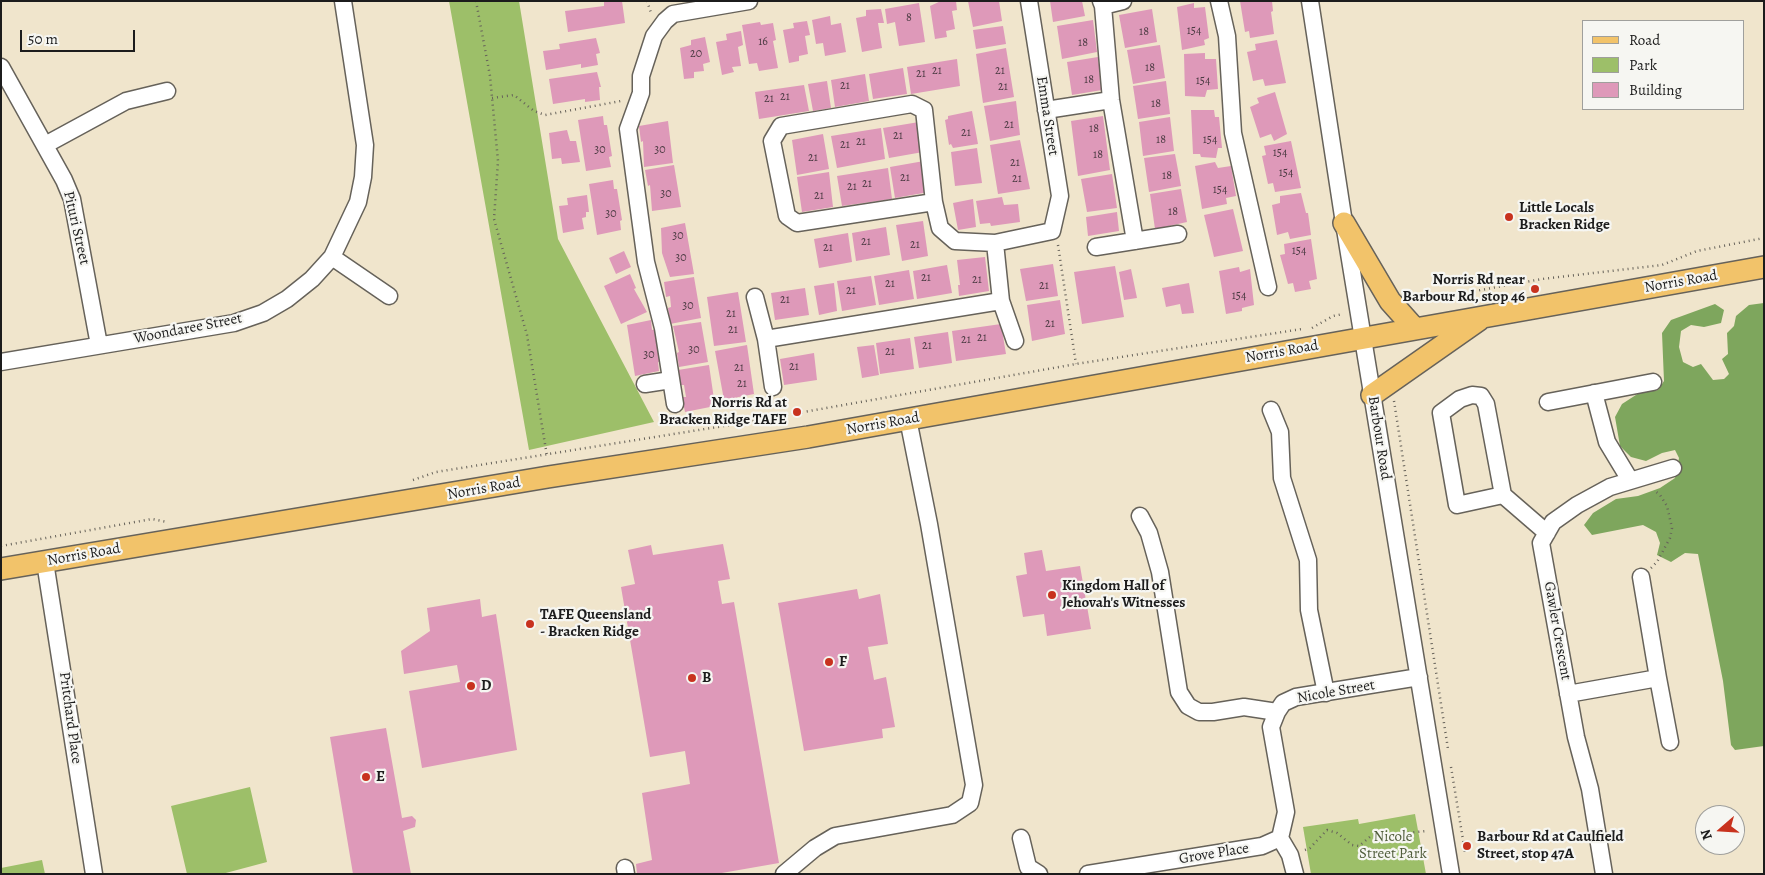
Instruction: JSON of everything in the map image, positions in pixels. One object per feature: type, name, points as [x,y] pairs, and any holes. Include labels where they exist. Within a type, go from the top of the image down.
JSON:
[{"type":"main road","points":[[1344,223],[1390,301],[1415,329]]},
{"type":"main road","name":"Norris Road","points":[[1,569],[548,477],[908,420],[1363,337],[1764,267]]},
{"type":"main road","points":[[1372,395],[1484,317]]},
{"type":"street","name":"Woondaree Street","points":[[1,362],[216,326],[263,313],[287,299],[312,279],[332,258],[358,202],[364,161],[361,108],[343,1]]},
{"type":"street","points":[[675,404],[663,328],[646,262],[628,129],[641,93],[641,76],[654,36],[673,14],[749,1]]},
{"type":"street","name":"Emma Street","points":[[1029,1],[1060,196],[1052,231]]},
{"type":"street","points":[[1123,1],[1102,4],[1111,100],[1135,241]]},
{"type":"street","points":[[1219,1],[1227,36],[1233,133],[1268,287]]},
{"type":"street","name":"Barbour Road","points":[[1310,1],[1344,223],[1451,874]]},
{"type":"street","name":"Pituri Street","points":[[1,67],[46,145],[72,199],[99,345]]},
{"type":"street","points":[[46,145],[126,101],[167,92]]},
{"type":"street","points":[[1046,110],[1111,100]]},
{"type":"street","points":[[934,202],[797,222],[787,216],[772,141],[781,126],[912,104],[924,110],[934,202],[940,228],[955,241],[995,243],[1052,231]]},
{"type":"street","points":[[1096,247],[1178,234]]},
{"type":"street","points":[[995,243],[1001,301],[1015,341]]},
{"type":"street","points":[[332,258],[389,296]]},
{"type":"street","points":[[756,296],[766,339],[773,387]]},
{"type":"street","points":[[766,339],[1001,301]]},
{"type":"street","points":[[645,384],[671,380]]},
{"type":"street","points":[[1548,402],[1653,382]]},
{"type":"street","points":[[1594,393],[1607,442],[1637,478]]},
{"type":"street","points":[[1503,495],[1457,505],[1442,413],[1460,399],[1472,395],[1481,396],[1486,404],[1503,495],[1547,532],[1553,522],[1610,487],[1673,468]]},
{"type":"street","points":[[1271,410],[1280,432],[1282,478],[1308,560],[1309,610],[1326,693]]},
{"type":"street","points":[[784,874],[815,848],[835,836],[952,815],[970,803],[974,785],[929,524],[908,420]]},
{"type":"street","points":[[1140,516],[1149,533],[1160,572],[1179,692],[1188,706],[1199,712],[1244,707],[1276,712],[1272,727],[1286,812],[1280,838],[1290,855],[1295,874]]},
{"type":"street","name":"Gawler Crescent","points":[[1547,532],[1541,542],[1576,736],[1590,789],[1604,874]]},
{"type":"street","name":"Pritchard Place","points":[[45,562],[94,874]]},
{"type":"street","points":[[1642,577],[1670,742]]},
{"type":"street","name":"Nicole Street","points":[[1276,712],[1283,703],[1296,697],[1419,677]]},
{"type":"street","points":[[1568,694],[1658,678]]},
{"type":"street","points":[[1021,838],[1028,867],[1039,874]]},
{"type":"street","name":"Grove Place","points":[[1088,874],[1262,846],[1280,838]]},
{"type":"path","points":[[476,1],[492,98],[498,160],[494,219],[527,335],[547,456],[548,477]]},
{"type":"path","points":[[492,98],[514,95],[534,111],[545,115],[621,101]]},
{"type":"path","points":[[1052,231],[1059,247],[1076,364]]},
{"type":"path","points":[[1425,300],[1542,279],[1662,265],[1697,250],[1764,238]]},
{"type":"path","points":[[405,484],[436,472],[547,456],[1076,364],[1313,328],[1333,316],[1339,315]]},
{"type":"path","points":[[1393,398],[1449,756]]},
{"type":"path","points":[[1637,478],[1652,488],[1664,500],[1672,528],[1670,538],[1657,562],[1642,577]]},
{"type":"path","points":[[1,546],[152,519],[172,523]]},
{"type":"path","points":[[1450,765],[1465,855]]},
{"type":"path","points":[[1290,855],[1310,848],[1327,830],[1337,833],[1352,845],[1358,846],[1371,836],[1427,831]]},
{"type":"green space","points":[[449,1],[519,1],[558,239],[654,422],[529,450]]},
{"type":"green space","points":[[1764,303],[1764,746],[1735,750],[1731,745],[1723,681],[1698,554],[1685,553],[1671,562],[1657,555],[1660,543],[1656,532],[1643,525],[1592,535],[1584,525],[1593,513],[1616,499],[1638,496],[1660,488],[1675,478],[1679,458],[1675,450],[1662,453],[1646,461],[1631,457],[1620,446],[1615,417],[1622,404],[1639,393],[1658,390],[1664,381],[1662,333],[1671,320],[1715,304],[1724,310],[1721,323],[1704,327],[1691,325],[1681,331],[1679,347],[1683,362],[1693,367],[1701,364],[1713,380],[1724,379],[1729,374],[1722,359],[1728,354],[1727,333],[1734,326],[1736,316],[1749,305]]},
{"type":"green space","points":[[250,787],[267,862],[222,874],[187,874],[171,806]]},
{"type":"green space","name":"Nicole Street Park","points":[[1415,814],[1426,874],[1311,874],[1303,827],[1358,819],[1359,824]]},
{"type":"green space","points":[[42,860],[45,874],[1,874],[1,868]]},
{"type":"building","points":[[604,1],[622,1],[625,23],[568,32],[565,11],[604,6]]},
{"type":"building","points":[[941,1],[956,1],[957,10],[952,11],[955,29],[946,31],[947,37],[935,39],[930,6]]},
{"type":"building","points":[[968,1],[999,1],[1002,21],[973,27]]},
{"type":"building","points":[[1050,1],[1082,1],[1085,16],[1053,22]]},
{"type":"building","points":[[1240,1],[1272,1],[1273,11],[1271,12],[1274,34],[1250,38],[1249,31],[1245,32]]},
{"type":"building","points":[[919,3],[925,42],[899,46],[895,22],[887,24],[885,9]]},
{"type":"building","points":[[1194,3],[1194,8],[1205,7],[1209,38],[1204,40],[1205,45],[1182,50],[1177,7]]},
{"type":"building","points":[[881,9],[884,23],[878,23],[882,48],[862,52],[856,18],[866,16],[866,10]]},
{"type":"building","points":[[1152,9],[1157,42],[1125,48],[1119,15]]},
{"type":"building","points":[[830,16],[831,25],[841,23],[846,52],[825,56],[823,43],[816,44],[812,20]]},
{"type":"building","points":[[1093,20],[1097,52],[1062,59],[1057,26]]},
{"type":"building","points":[[807,21],[810,35],[805,36],[808,54],[799,56],[799,61],[789,63],[783,30],[794,28],[793,23]]},
{"type":"building","points":[[760,22],[761,25],[773,23],[776,40],[773,41],[778,68],[759,71],[757,63],[749,64],[742,25]]},
{"type":"building","points":[[1003,26],[1006,44],[976,49],[973,30]]},
{"type":"building","points":[[741,31],[743,45],[738,47],[741,66],[732,67],[734,72],[722,75],[716,42],[727,40],[726,34]]},
{"type":"building","points":[[705,37],[710,62],[703,64],[704,71],[694,72],[694,78],[684,79],[680,48],[691,45],[691,40]]},
{"type":"building","points":[[596,38],[600,53],[596,54],[598,65],[581,68],[581,64],[546,70],[543,51],[560,49],[559,44]]},
{"type":"building","points":[[1277,40],[1286,83],[1265,86],[1263,79],[1253,81],[1247,52],[1256,50],[1255,44]]},
{"type":"building","points":[[1160,45],[1165,78],[1133,84],[1127,50]]},
{"type":"building","points":[[1006,48],[1014,97],[983,103],[976,54]]},
{"type":"building","points":[[1205,53],[1205,59],[1216,59],[1218,89],[1207,90],[1205,97],[1185,96],[1184,54]]},
{"type":"building","points":[[1098,57],[1102,90],[1072,95],[1067,62]]},
{"type":"building","points":[[957,59],[960,86],[911,94],[907,67]]},
{"type":"building","points":[[903,68],[907,94],[873,99],[869,74]]},
{"type":"building","points":[[597,72],[601,87],[599,87],[600,100],[585,102],[585,99],[553,104],[549,79]]},
{"type":"building","points":[[865,74],[869,101],[835,107],[831,80]]},
{"type":"building","points":[[827,81],[831,108],[813,111],[808,84]]},
{"type":"building","points":[[1166,81],[1170,114],[1138,119],[1133,86]]},
{"type":"building","points":[[804,85],[809,111],[759,119],[755,92]]},
{"type":"building","points":[[1275,92],[1287,134],[1274,141],[1271,134],[1260,138],[1250,107],[1259,103],[1257,98]]},
{"type":"building","points":[[1016,101],[1020,135],[990,141],[984,106]]},
{"type":"building","points":[[1191,110],[1214,110],[1215,117],[1219,117],[1222,148],[1218,148],[1216,158],[1201,157],[1200,154],[1193,154]]},
{"type":"building","points":[[972,111],[978,144],[953,148],[951,144],[949,145],[945,120],[948,119],[948,116]]},
{"type":"building","points":[[603,116],[604,125],[607,125],[612,156],[609,157],[611,167],[586,171],[578,120]]},
{"type":"building","points":[[1103,116],[1110,170],[1078,176],[1071,121]]},
{"type":"building","points":[[1170,117],[1174,151],[1143,156],[1139,122]]},
{"type":"building","points":[[668,121],[673,163],[644,167],[643,141],[641,142],[639,126]]},
{"type":"building","points":[[919,122],[923,152],[889,158],[883,128]]},
{"type":"building","points":[[881,128],[885,159],[837,168],[831,136]]},
{"type":"building","points":[[567,130],[570,141],[576,141],[580,162],[562,164],[561,158],[552,159],[549,133]]},
{"type":"building","points":[[823,134],[829,169],[797,175],[792,140]]},
{"type":"building","points":[[1020,140],[1030,189],[998,194],[990,145]]},
{"type":"building","points":[[1291,141],[1301,188],[1275,192],[1273,183],[1268,184],[1262,156],[1266,155],[1264,146]]},
{"type":"building","points":[[977,148],[982,183],[955,186],[951,152]]},
{"type":"building","points":[[1175,154],[1181,186],[1149,192],[1144,158]]},
{"type":"building","points":[[924,161],[929,192],[895,198],[890,167]]},
{"type":"building","points":[[1215,162],[1218,168],[1231,166],[1236,196],[1226,198],[1227,204],[1202,209],[1195,166]]},
{"type":"building","points":[[674,165],[681,207],[652,211],[650,185],[648,186],[645,170]]},
{"type":"building","points":[[888,168],[892,199],[842,206],[837,176]]},
{"type":"building","points":[[829,172],[833,207],[802,212],[797,177]]},
{"type":"building","points":[[1112,174],[1117,208],[1087,212],[1081,179]]},
{"type":"building","points":[[613,180],[614,189],[617,189],[622,220],[620,221],[621,230],[597,235],[589,184]]},
{"type":"building","points":[[1181,189],[1187,222],[1155,229],[1150,194]]},
{"type":"building","points":[[1301,193],[1306,213],[1308,213],[1311,235],[1290,239],[1288,232],[1277,235],[1272,205],[1280,203],[1280,196]]},
{"type":"building","points":[[587,195],[589,212],[586,212],[586,217],[582,218],[584,229],[563,233],[559,206],[568,205],[567,198]]},
{"type":"building","points":[[1002,197],[1004,205],[1018,204],[1020,222],[991,226],[990,223],[980,224],[976,201]]},
{"type":"building","points":[[973,199],[976,227],[958,230],[953,203]]},
{"type":"building","points":[[1233,209],[1243,251],[1214,257],[1204,215]]},
{"type":"building","points":[[1117,212],[1119,231],[1088,236],[1086,217]]},
{"type":"building","points":[[923,221],[928,256],[902,261],[896,225]]},
{"type":"building","points":[[685,223],[694,274],[670,277],[662,253],[661,228]]},
{"type":"building","points":[[886,227],[890,255],[856,261],[852,233]]},
{"type":"building","points":[[848,233],[852,262],[819,268],[814,239]]},
{"type":"building","points":[[1311,239],[1317,279],[1309,281],[1311,289],[1295,292],[1293,283],[1288,284],[1280,255],[1285,254],[1284,244]]},
{"type":"building","points":[[624,251],[631,267],[616,274],[609,258]]},
{"type":"building","points":[[985,257],[989,291],[959,296],[958,285],[960,285],[957,260]]},
{"type":"building","points":[[1053,264],[1058,296],[1026,301],[1020,269]]},
{"type":"building","points":[[947,265],[952,293],[917,299],[913,271]]},
{"type":"building","points":[[1115,266],[1124,317],[1082,324],[1074,272]]},
{"type":"building","points":[[1239,267],[1240,272],[1250,269],[1254,305],[1242,308],[1242,311],[1226,314],[1219,271]]},
{"type":"building","points":[[1131,269],[1137,298],[1124,300],[1119,272]]},
{"type":"building","points":[[909,270],[914,299],[879,305],[874,276]]},
{"type":"building","points":[[630,274],[636,288],[634,289],[647,312],[621,324],[604,286]]},
{"type":"building","points":[[871,276],[876,305],[842,311],[837,281]]},
{"type":"building","points":[[694,277],[701,318],[670,324],[668,308],[671,307],[670,296],[666,297],[664,282]]},
{"type":"building","points":[[834,283],[837,311],[819,315],[814,286]]},
{"type":"building","points":[[1189,283],[1194,313],[1182,314],[1180,304],[1166,307],[1162,288]]},
{"type":"building","points":[[805,288],[809,315],[775,320],[771,293]]},
{"type":"building","points":[[738,292],[746,342],[714,346],[707,297]]},
{"type":"building","points":[[1060,300],[1065,334],[1032,341],[1027,305]]},
{"type":"building","points":[[651,320],[652,330],[656,329],[661,362],[658,362],[659,371],[635,376],[627,325]]},
{"type":"building","points":[[701,322],[708,362],[679,367],[677,353],[679,352],[673,326]]},
{"type":"building","points":[[1001,324],[1006,354],[956,361],[952,331]]},
{"type":"building","points":[[948,332],[952,363],[919,368],[914,337]]},
{"type":"building","points":[[910,338],[914,369],[880,374],[876,343]]},
{"type":"building","points":[[747,345],[754,394],[724,400],[715,351]]},
{"type":"building","points":[[874,345],[879,375],[862,378],[857,347]]},
{"type":"building","points":[[814,353],[817,380],[784,385],[780,359]]},
{"type":"building","points":[[709,365],[715,406],[685,412],[682,397],[686,397],[684,385],[681,385],[678,370]]},
{"type":"building","name":"B","points":[[723,544],[730,579],[718,581],[722,604],[734,602],[779,863],[716,874],[637,874],[636,864],[652,860],[642,793],[690,784],[685,751],[650,757],[621,587],[635,584],[628,550],[651,545],[653,555]]},
{"type":"building","name":"Kingdom Hall of Jehovah's Witnesses","points":[[1042,550],[1046,571],[1080,566],[1091,629],[1047,636],[1044,614],[1023,617],[1016,576],[1027,574],[1024,553]]},
{"type":"building","name":"F","points":[[857,589],[859,599],[880,594],[888,644],[868,647],[874,680],[886,677],[895,727],[882,729],[883,738],[804,751],[778,603]]},
{"type":"building","name":"D","points":[[480,599],[482,617],[496,614],[517,750],[422,768],[409,691],[460,682],[457,665],[404,674],[401,651],[430,631],[427,608]]},
{"type":"building","name":"E","points":[[386,728],[402,818],[412,816],[416,820],[415,827],[403,831],[411,874],[353,874],[330,737]]},
{"type":"place","name":"Little Locals Bracken Ridge","points":[[1509,217]]},
{"type":"place","name":"Norris Rd near Barbour Rd, stop 46","points":[[1535,289]]},
{"type":"place","name":"Norris Rd at Bracken Ridge TAFE","points":[[797,412]]},
{"type":"place","name":"Kingdom Hall of Jehovah's Witnesses","points":[[1052,595]]},
{"type":"place","name":"TAFE Queensland - Bracken Ridge","points":[[530,624]]},
{"type":"place","name":"F","points":[[829,662]]},
{"type":"place","name":"B","points":[[692,678]]},
{"type":"place","name":"D","points":[[471,686]]},
{"type":"place","name":"E","points":[[366,777]]},
{"type":"place","name":"Barbour Rd at Caulfield Street, stop 47A","points":[[1467,846]]}]
